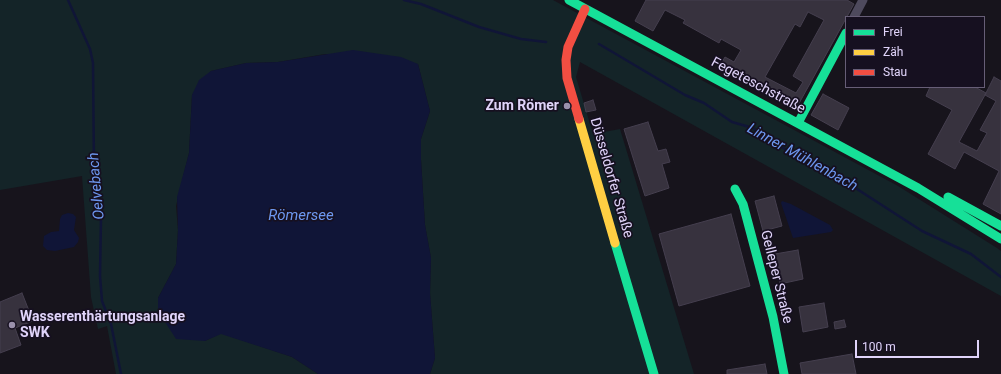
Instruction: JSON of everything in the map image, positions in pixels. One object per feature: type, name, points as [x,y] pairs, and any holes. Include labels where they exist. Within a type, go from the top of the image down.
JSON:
[{"type":"street","points":[[569,0],[585,9]]},
{"type":"street","points":[[855,16],[863,0]]},
{"type":"street","name":"Fegeteschstraße","points":[[585,9],[918,188],[1001,239]]},
{"type":"street","name":"Düsseldorfer Straße","points":[[585,9],[568,47],[566,60],[567,78],[654,374]]},
{"type":"street","points":[[798,123],[845,35]]},
{"type":"street","name":"Fegeteschstraße","points":[[918,188],[941,194],[1001,226]]},
{"type":"street","name":"Gelleper Straße","points":[[735,189],[743,204],[773,317],[784,374]]},
{"type":"shaded area","points":[[0,0],[553,0],[898,186],[997,248],[1001,251],[1001,296],[580,62],[576,77],[593,134],[620,129],[694,374],[430,374],[435,358],[430,293],[431,258],[425,225],[421,139],[430,111],[418,64],[325,54],[278,62],[246,63],[211,71],[192,95],[189,153],[176,206],[178,230],[176,264],[158,298],[205,341],[221,333],[292,357],[318,374],[116,374],[107,326],[98,329],[91,297],[82,176],[0,190]]},
{"type":"water","name":"Römersee","points":[[353,50],[401,57],[418,64],[430,111],[421,139],[421,160],[425,225],[431,258],[430,293],[435,358],[430,374],[318,374],[292,357],[221,334],[205,341],[176,339],[158,311],[158,298],[176,264],[178,230],[177,197],[189,153],[192,95],[199,80],[211,71],[246,63],[278,62]]},
{"type":"water","points":[[782,201],[791,204],[830,225],[833,230],[831,232],[793,238],[781,203]]},
{"type":"water","points":[[68,213],[73,214],[76,217],[74,230],[79,238],[78,242],[74,247],[55,251],[47,250],[43,246],[44,236],[51,232],[59,231],[60,219],[62,215]]},
{"type":"building","points":[[646,0],[847,0],[854,4],[847,16],[845,16],[845,20],[797,107],[719,67],[725,57],[734,62],[741,50],[721,39],[719,43],[683,23],[685,20],[665,10],[653,31],[635,21]],"holes":[[[808,12],[824,20],[793,76],[803,82],[796,93],[765,77],[795,24],[800,27]]]},
{"type":"building","points":[[994,77],[1001,81],[1001,214],[983,204],[999,171],[964,152],[955,169],[928,154],[952,110],[926,96],[930,88],[977,88],[986,93]],"holes":[[[985,95],[996,101],[980,130],[987,133],[977,151],[959,142]]]},
{"type":"building","points":[[823,94],[849,108],[838,130],[811,115]]},
{"type":"building","points":[[593,100],[596,110],[586,112],[584,103]]},
{"type":"building","points":[[648,122],[658,151],[666,149],[670,162],[662,164],[669,188],[645,196],[624,129]]},
{"type":"building","points":[[774,196],[782,226],[763,231],[755,201]]},
{"type":"building","points":[[731,214],[750,286],[679,306],[659,234]]},
{"type":"building","points":[[798,250],[803,279],[780,284],[775,254]]},
{"type":"building","name":"Wasserenthärtungsanlage SWK","points":[[22,293],[33,321],[15,328],[21,345],[0,353],[0,302]]},
{"type":"building","points":[[824,303],[828,327],[803,332],[799,307]]},
{"type":"building","points":[[844,320],[846,327],[835,329],[834,322]]},
{"type":"building","points":[[852,354],[856,374],[802,374],[800,363]]},
{"type":"building","points":[[765,364],[767,374],[727,374],[727,370]]},
{"type":"waterway","name":"Oelvebach","points":[[68,0],[90,49],[93,63],[94,169],[101,218],[100,276],[102,301],[111,324],[121,374]]},
{"type":"waterway","name":"Linner Mühlenbach","points":[[404,0],[421,4],[479,27],[521,39],[546,42]]},
{"type":"waterway","name":"Linner Mühlenbach","points":[[599,44],[685,95],[704,103],[732,122],[753,128],[797,157],[826,169],[922,231],[971,254],[1001,277]]},
{"type":"traffic: fast","points":[[569,0],[918,188],[1001,239]]},
{"type":"traffic: fast","points":[[798,123],[845,35]]},
{"type":"traffic: fast","points":[[735,189],[743,204],[773,317],[784,374]]},
{"type":"traffic: fast","points":[[948,197],[1001,226]]},
{"type":"traffic: fast","points":[[615,243],[654,374]]},
{"type":"traffic: slow","points":[[579,119],[615,243]]},
{"type":"traffic: jam","points":[[579,119],[567,78],[566,60],[568,47],[585,9]]},
{"type":"place","name":"Zum Römer","points":[[567,106]]},
{"type":"place","name":"Wasserenthärtungsanlage SWK","points":[[12,325]]}]
